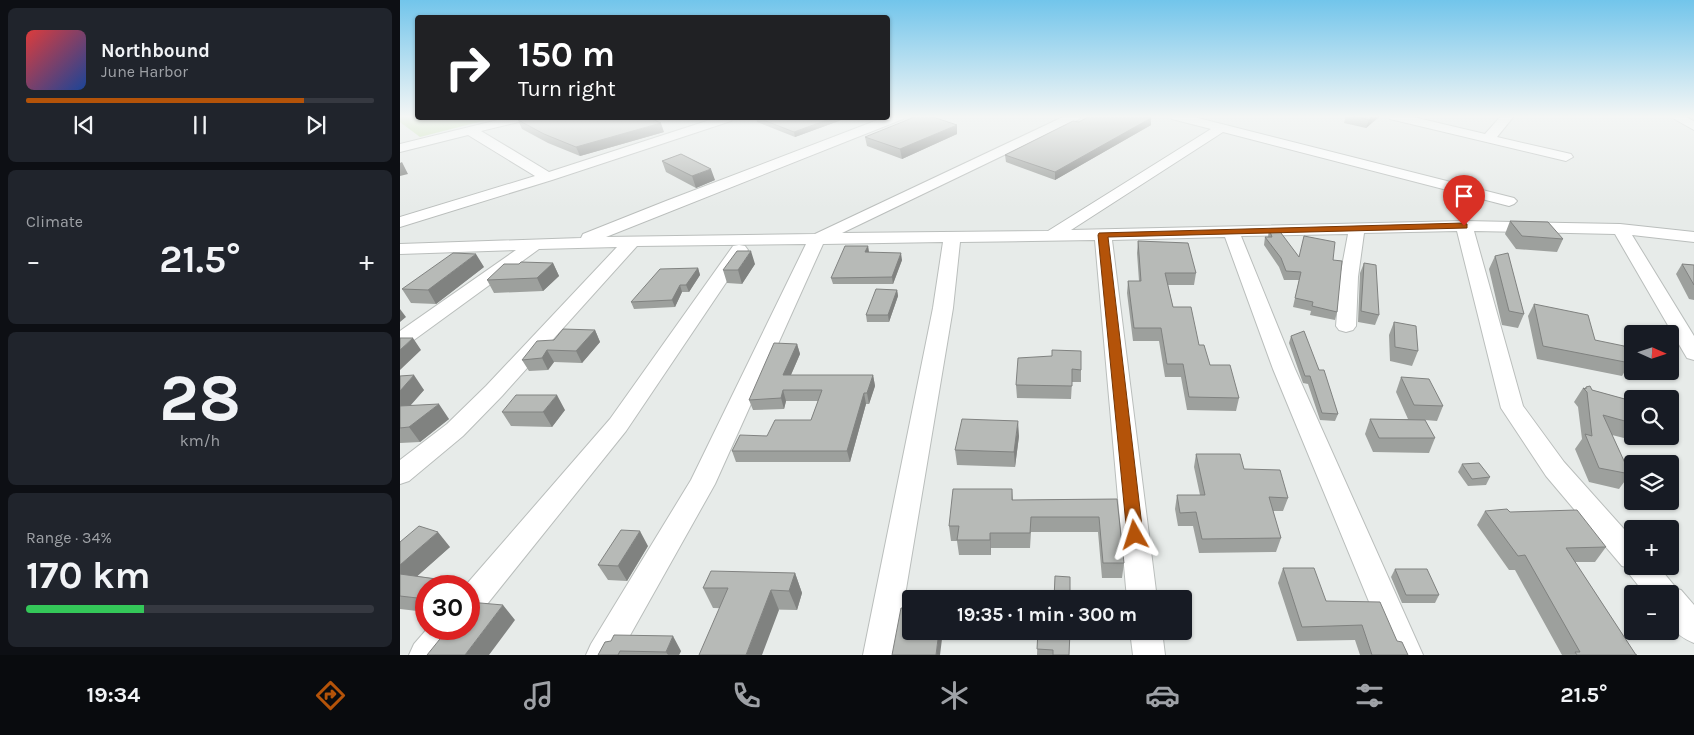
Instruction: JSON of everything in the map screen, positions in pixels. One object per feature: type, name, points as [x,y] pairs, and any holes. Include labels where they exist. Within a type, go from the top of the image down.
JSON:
[{"type":"street","points":[[496,147],[546,177]]},
{"type":"street","points":[[400,222],[638,147]]},
{"type":"street","points":[[579,243],[671,204],[820,147]]},
{"type":"street","points":[[602,655],[702,484],[818,239],[1011,147]]},
{"type":"street","points":[[1053,235],[1192,147]]},
{"type":"street","points":[[1295,147],[1508,200]]},
{"type":"street","points":[[1521,147],[1566,157]]},
{"type":"street","points":[[1464,226],[1512,408],[1555,469],[1624,549]]},
{"type":"street","points":[[400,249],[534,246],[632,241],[1103,235],[1464,226],[1620,229],[1694,237]]},
{"type":"street","points":[[1346,326],[1349,277],[1357,228]]},
{"type":"street","points":[[1620,229],[1694,353]]},
{"type":"street","points":[[1231,231],[1284,369],[1407,655]]},
{"type":"street","points":[[1103,235],[1141,590]]},
{"type":"street","points":[[879,655],[943,308],[952,236]]},
{"type":"street","points":[[480,590],[618,425],[746,240]]},
{"type":"street","points":[[400,474],[455,430],[494,392],[632,241]]},
{"type":"street","points":[[400,341],[534,246]]},
{"type":"street","points":[[400,263],[424,249]]},
{"type":"street","points":[[1648,575],[1656,585]]},
{"type":"street","points":[[1679,610],[1694,628]]},
{"type":"street","points":[[425,655],[438,640]]},
{"type":"street","points":[[1147,640],[1149,655]]},
{"type":"building","points":[[893,147],[906,147],[900,149]]},
{"type":"building","points":[[1022,147],[1100,147],[1055,172],[1005,155]]},
{"type":"building","points":[[681,154],[711,169],[692,176],[662,161]]},
{"type":"building","points":[[1510,221],[1548,222],[1563,239],[1522,236]]},
{"type":"building","points":[[1269,229],[1278,229],[1299,257],[1304,236],[1335,242],[1333,260],[1342,261],[1337,312],[1312,306],[1313,302],[1295,298],[1301,272],[1286,271],[1281,258],[1265,237],[1272,237]]},
{"type":"building","points":[[1138,241],[1188,243],[1196,273],[1165,273],[1173,307],[1191,307],[1199,345],[1204,345],[1210,365],[1230,365],[1239,398],[1189,397],[1183,364],[1167,364],[1161,328],[1134,328],[1128,281],[1141,281]]},
{"type":"building","points":[[845,246],[868,246],[865,252],[901,253],[892,277],[831,278]]},
{"type":"building","points":[[737,251],[751,251],[738,270],[723,270]]},
{"type":"building","points":[[453,253],[476,254],[428,290],[402,289]]},
{"type":"building","points":[[1508,253],[1524,314],[1509,311],[1495,256]]},
{"type":"building","points":[[521,262],[553,263],[537,278],[487,280],[504,264],[519,264]]},
{"type":"building","points":[[1364,263],[1376,265],[1379,315],[1361,311]]},
{"type":"building","points":[[1682,264],[1694,265],[1694,285]]},
{"type":"building","points":[[698,268],[686,285],[680,285],[672,300],[631,302],[660,269]]},
{"type":"building","points":[[876,289],[897,290],[888,315],[866,315]]},
{"type":"building","points":[[1534,304],[1588,315],[1595,340],[1624,346],[1624,362],[1543,346]]},
{"type":"building","points":[[1394,322],[1416,326],[1418,351],[1395,347]]},
{"type":"building","points":[[563,329],[595,330],[576,351],[547,350],[542,358],[522,360],[537,341],[554,340]]},
{"type":"building","points":[[1304,331],[1319,370],[1324,370],[1338,414],[1322,413],[1310,376],[1305,376],[1291,336]]},
{"type":"building","points":[[400,338],[413,338],[400,350]]},
{"type":"building","points":[[774,343],[797,344],[783,375],[873,375],[867,393],[864,393],[847,451],[732,451],[740,435],[767,436],[775,420],[811,420],[822,390],[783,390],[781,398],[749,400]]},
{"type":"building","points":[[1052,350],[1081,351],[1081,370],[1072,369],[1072,386],[1016,385],[1018,358],[1052,356]]},
{"type":"building","points":[[414,375],[400,391],[400,376]]},
{"type":"building","points":[[1401,377],[1429,379],[1443,406],[1414,405]]},
{"type":"building","points":[[1590,386],[1592,390],[1624,399],[1624,421],[1603,415],[1624,461],[1624,473],[1599,468],[1585,434],[1592,436],[1587,392],[1583,388],[1586,389],[1586,387]]},
{"type":"building","points":[[516,395],[557,395],[543,412],[502,412]]},
{"type":"building","points":[[439,404],[409,427],[400,428],[400,406]]},
{"type":"building","points":[[962,419],[1018,421],[1014,452],[955,450]]},
{"type":"building","points":[[1370,419],[1425,420],[1435,438],[1379,438]]},
{"type":"building","points":[[1196,454],[1240,454],[1244,469],[1280,470],[1288,498],[1269,497],[1281,538],[1202,539],[1196,512],[1180,513],[1177,495],[1205,495]]},
{"type":"building","points":[[1479,463],[1490,477],[1472,479],[1462,464]]},
{"type":"building","points":[[953,489],[1012,489],[1012,500],[1117,499],[1124,563],[1103,563],[1099,517],[1031,517],[1030,533],[990,533],[990,540],[957,540],[959,526],[949,526]]},
{"type":"building","points":[[1507,509],[1510,512],[1577,510],[1606,547],[1566,548],[1624,637],[1624,640],[1626,640],[1636,655],[1577,655],[1575,652],[1580,652],[1525,555],[1518,556],[1485,511]]},
{"type":"building","points":[[419,526],[438,532],[400,565],[400,542]]},
{"type":"building","points":[[621,530],[640,531],[618,566],[598,565]]},
{"type":"building","points":[[1283,568],[1314,568],[1326,601],[1380,602],[1397,641],[1402,642],[1408,655],[1372,655],[1362,625],[1302,627]]},
{"type":"building","points":[[1395,569],[1427,569],[1439,595],[1406,595]]},
{"type":"building","points":[[711,571],[795,573],[789,591],[771,590],[746,655],[699,655],[728,588],[703,588]]},
{"type":"building","points":[[400,574],[415,576],[415,598],[400,596]]},
{"type":"building","points":[[1055,576],[1070,577],[1070,590],[1054,590]]},
{"type":"building","points":[[480,603],[503,605],[480,635]]},
{"type":"building","points":[[901,608],[902,640],[938,640],[936,655],[892,655]]},
{"type":"building","points":[[614,635],[673,636],[666,652],[620,651],[618,655],[598,655],[605,642],[611,641]]},
{"type":"building","points":[[439,640],[476,640],[465,655],[427,655]]},
{"type":"building","points":[[1038,640],[1070,640],[1069,655],[1053,655],[1053,650],[1037,649]]},
{"type":"route","points":[[1135,535],[1103,235],[1464,226]]}]
